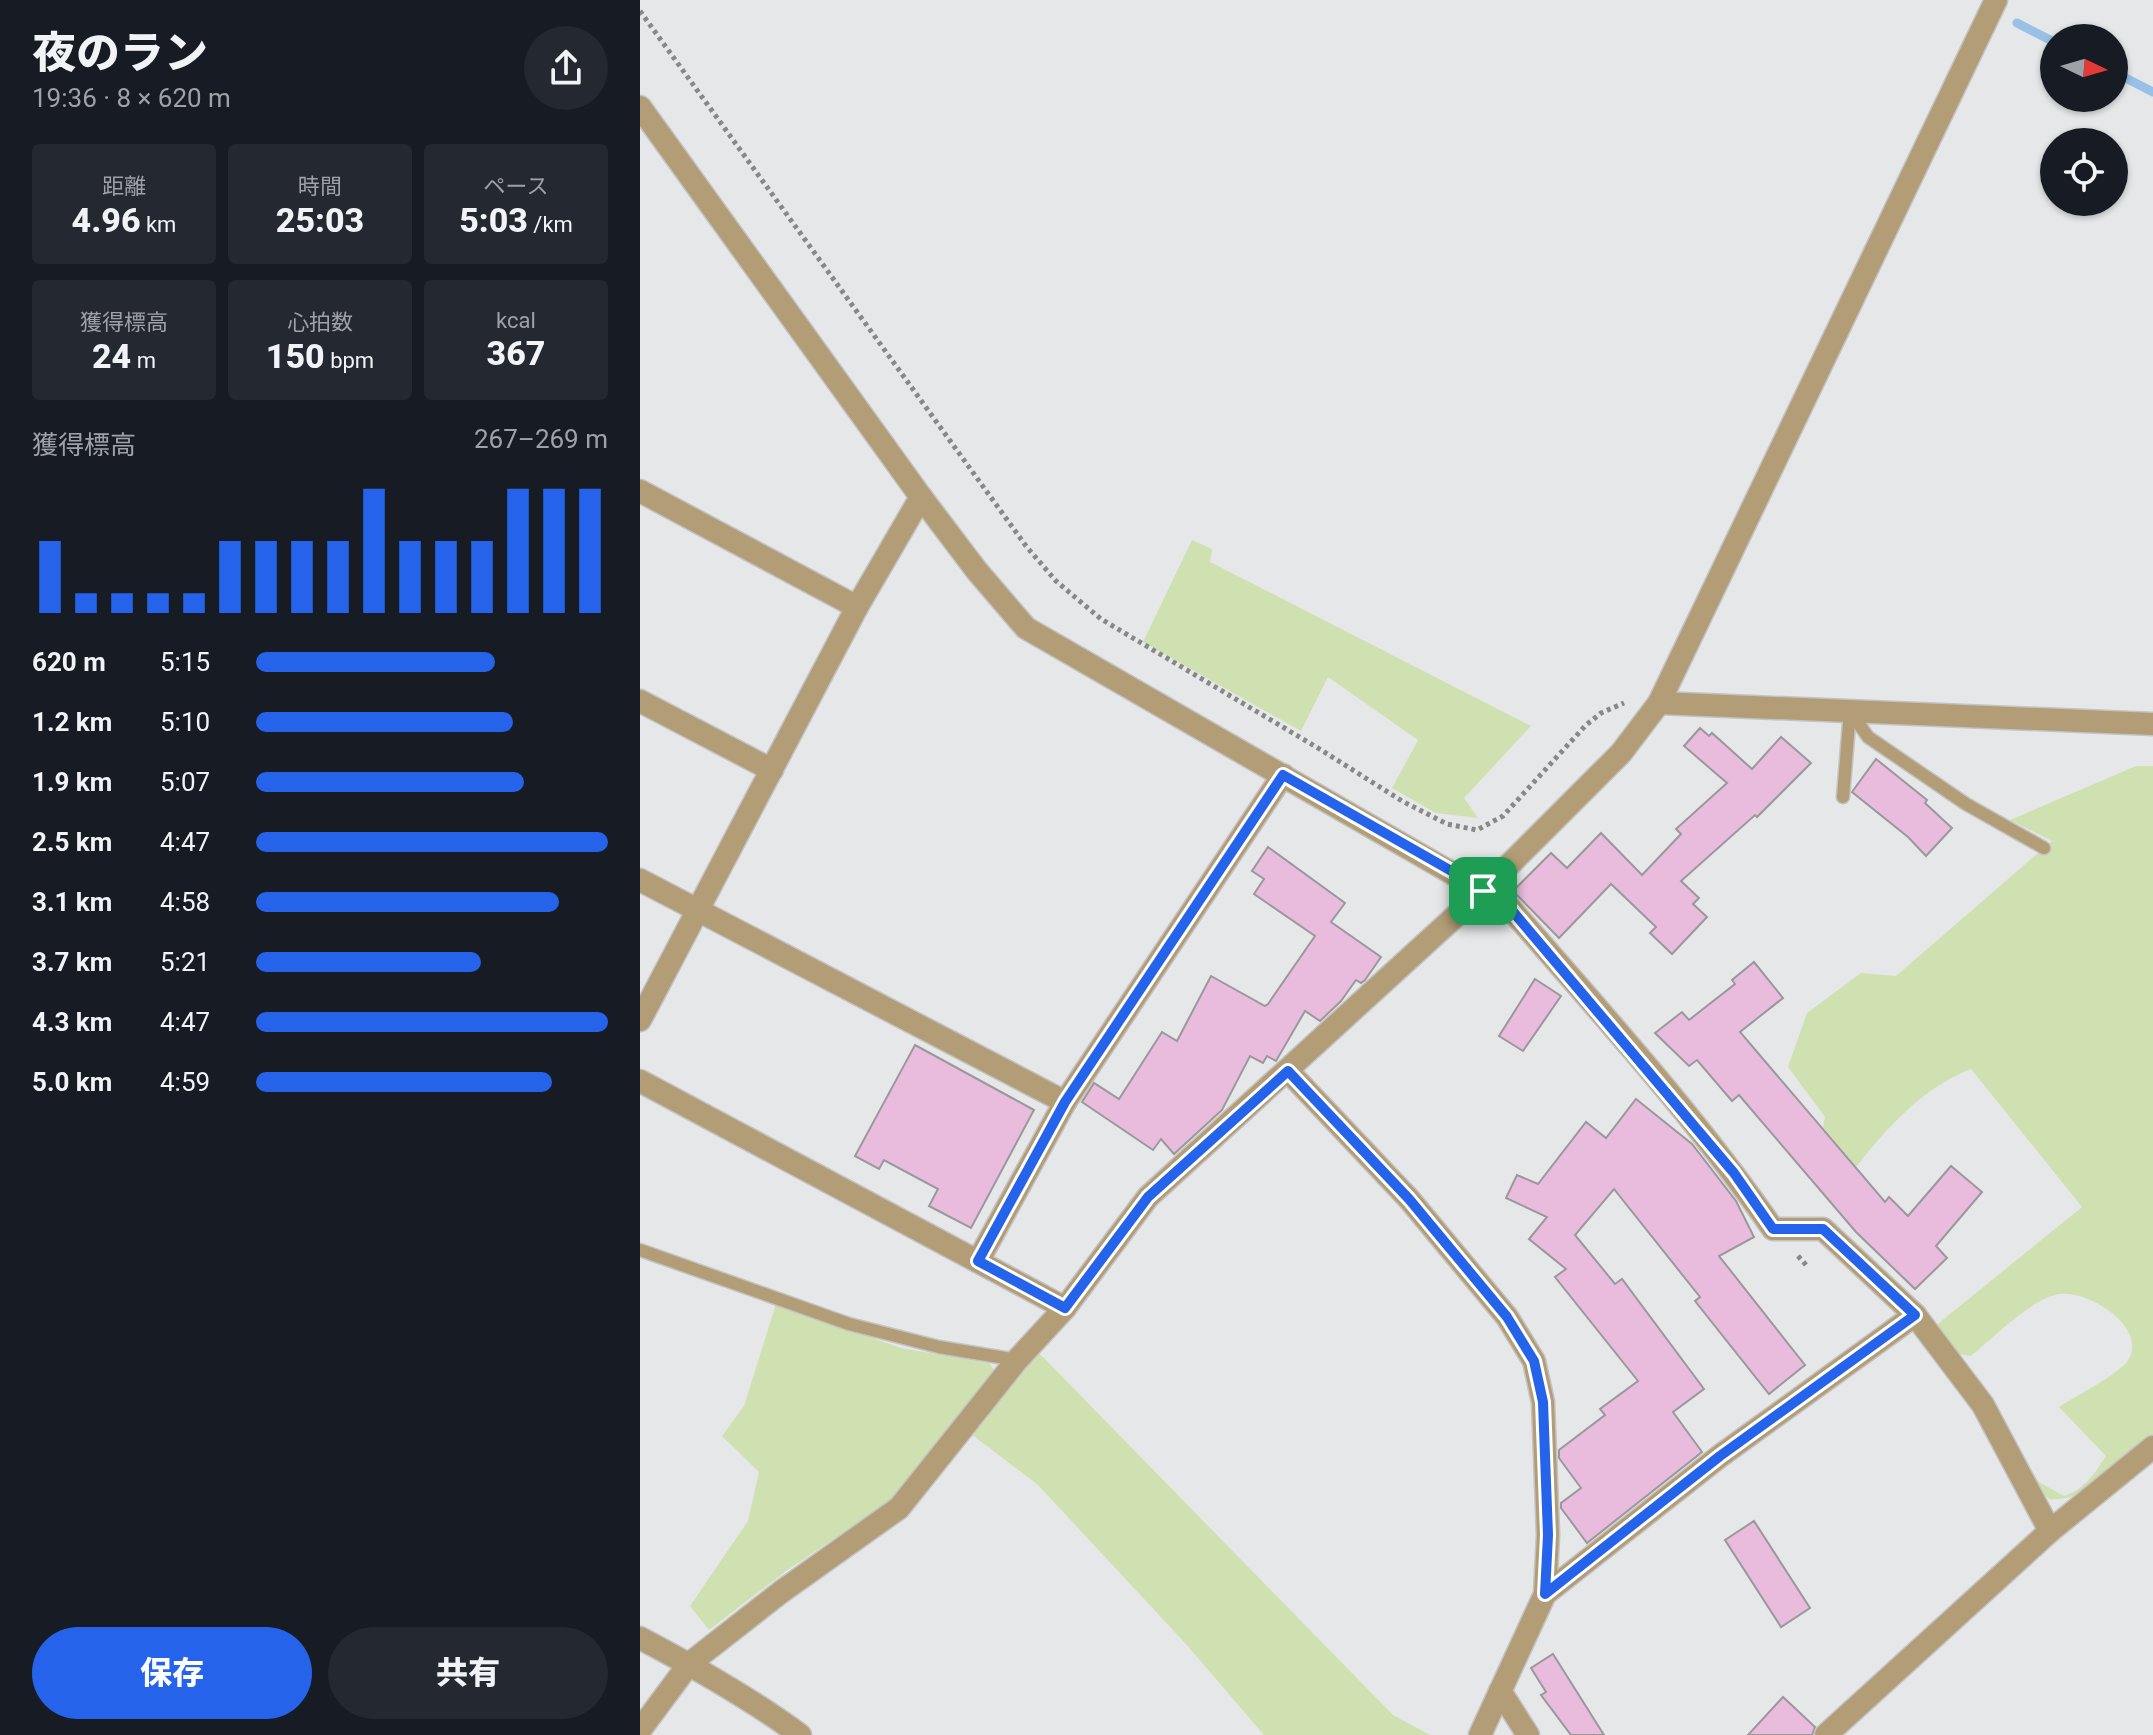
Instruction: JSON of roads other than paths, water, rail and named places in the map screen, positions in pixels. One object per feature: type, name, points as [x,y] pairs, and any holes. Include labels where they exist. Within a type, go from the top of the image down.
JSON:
[{"type":"street","points":[[640,1730],[689,1664],[794,1582],[899,1508],[1017,1360],[1065,1308],[1148,1197],[1483,891],[1621,753],[1659,703],[1996,0]]},
{"type":"street","points":[[640,107],[921,497],[977,571],[1026,628],[1504,901],[1734,1173],[1773,1229],[1823,1229],[1915,1315],[1983,1405],[2050,1531]]},
{"type":"street","points":[[640,491],[857,607]]},
{"type":"street","points":[[640,1020],[857,607],[921,497]]},
{"type":"street","points":[[640,701],[772,770]]},
{"type":"street","points":[[1659,703],[2153,724]]},
{"type":"street","points":[[978,1261],[1065,1102],[1283,775]]},
{"type":"street","points":[[640,880],[1065,1102]]},
{"type":"street","points":[[1288,1071],[1409,1199],[1507,1317],[1534,1361],[1543,1402],[1548,1535],[1545,1594],[1480,1735]]},
{"type":"street","points":[[640,1081],[1065,1308]]},
{"type":"street","points":[[1545,1594],[1720,1456],[1915,1315]]},
{"type":"street","points":[[1826,1735],[2050,1531],[2153,1447]]},
{"type":"street","points":[[640,1638],[689,1664],[800,1735]]},
{"type":"street","points":[[1500,1691],[1528,1735]]},
{"type":"lane","points":[[1843,797],[1850,711]]},
{"type":"lane","points":[[1850,711],[1868,737],[1966,804],[2044,848]]},
{"type":"lane","points":[[640,1250],[849,1324],[939,1347],[1017,1360]]},
{"type":"waterway","points":[[2017,23],[2040,35]]},
{"type":"waterway","points":[[2128,79],[2153,92]]}]
